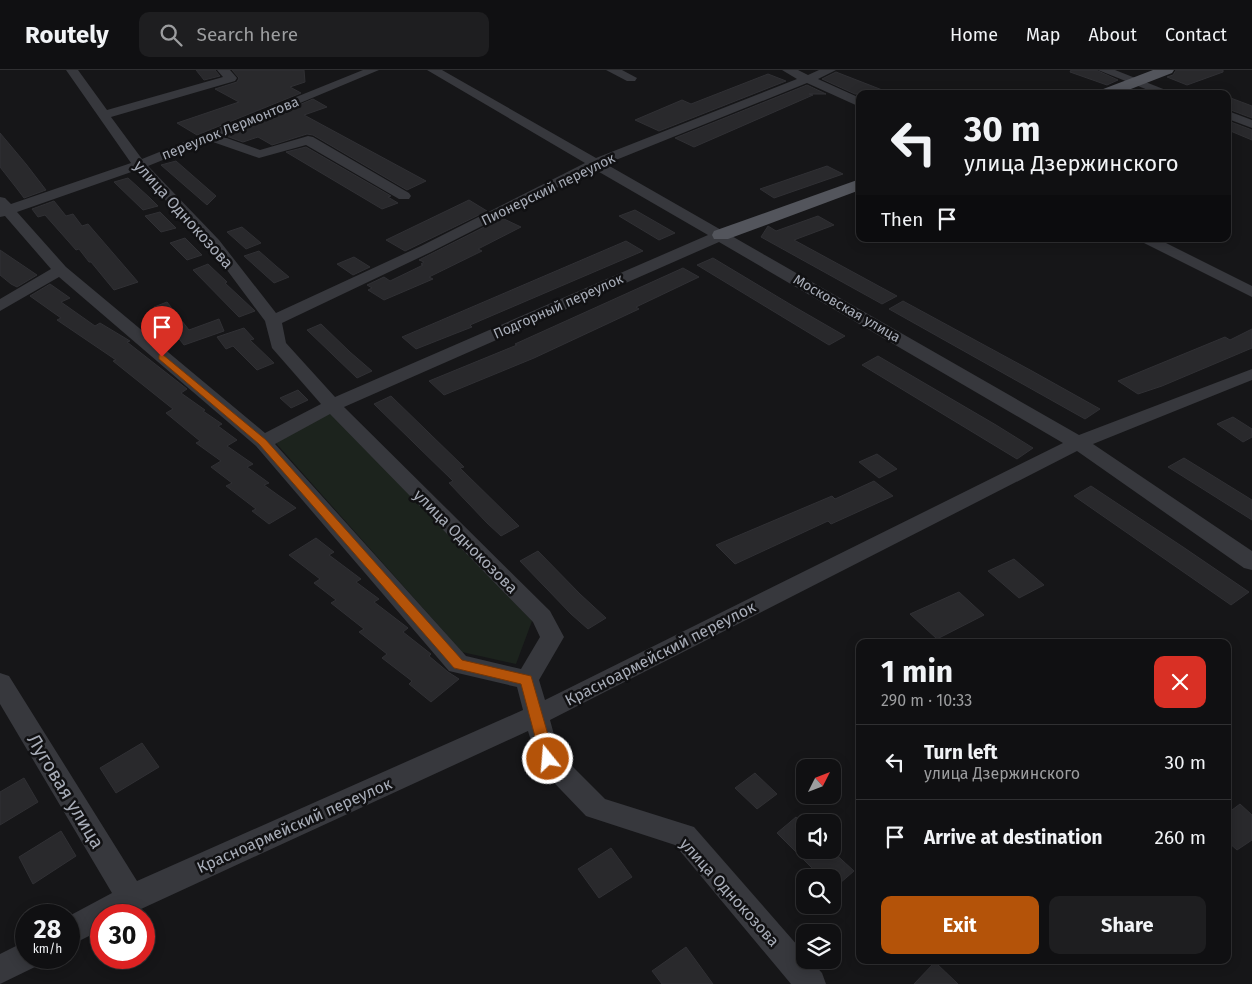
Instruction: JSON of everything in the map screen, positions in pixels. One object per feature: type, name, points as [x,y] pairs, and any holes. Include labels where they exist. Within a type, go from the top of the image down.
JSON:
[{"type":"main road","points":[[1114,90],[1167,70]]},
{"type":"main road","name":"Подгорный переулок","points":[[721,235],[856,185]]},
{"type":"street","name":"улица Однокозова","points":[[72,70],[139,165],[214,243],[273,321],[278,344],[332,405],[542,617],[552,637],[527,680],[535,716],[548,759],[596,808],[684,836],[811,984]]},
{"type":"street","points":[[103,115],[231,78],[223,70]]},
{"type":"street","name":"переулок Лермонтова","points":[[2,208],[139,165],[373,70]]},
{"type":"street","name":"Московская улица","points":[[433,70],[1078,443],[1252,562]]},
{"type":"street","points":[[612,70],[631,78]]},
{"type":"street","points":[[788,70],[856,101]]},
{"type":"street","name":"Пионерский переулок","points":[[273,321],[426,249],[596,163],[830,70]]},
{"type":"street","points":[[1104,70],[1159,90]]},
{"type":"street","points":[[1231,116],[1252,124]]},
{"type":"street","points":[[208,136],[259,154],[308,140],[404,196]]},
{"type":"street","points":[[2,208],[60,270],[263,442],[458,664],[527,680]]},
{"type":"street","name":"Подгорный переулок","points":[[263,442],[332,405],[721,235]]},
{"type":"street","points":[[1153,242],[1252,292]]},
{"type":"street","points":[[0,306],[60,270]]},
{"type":"street","name":"Красноармейский переулок","points":[[80,926],[131,898],[535,716],[1078,443],[1252,374]]},
{"type":"street","name":"Луговая улица","points":[[0,683],[131,898]]},
{"type":"street","points":[[0,970],[15,962]]},
{"type":"shaded area","points":[[330,411],[532,621],[516,664],[462,652],[274,441]]},
{"type":"building","points":[[196,70],[215,70],[220,76],[204,80]]},
{"type":"building","points":[[232,70],[304,70],[305,82],[290,87],[301,93],[197,135],[177,123],[239,102],[215,89],[237,82],[239,78]]},
{"type":"building","points":[[1071,70],[1096,70],[1118,80],[1107,85],[1070,72]]},
{"type":"building","points":[[1176,70],[1223,70],[1223,72],[1187,85],[1167,77],[1173,75]]},
{"type":"building","points":[[836,72],[882,90],[856,90],[855,94],[822,79]]},
{"type":"building","points":[[768,74],[786,81],[659,131],[635,120],[682,100],[691,104]]},
{"type":"building","points":[[807,85],[826,94],[809,94],[813,95],[694,147],[675,138]]},
{"type":"building","points":[[1231,98],[1252,106],[1252,118],[1231,110]]},
{"type":"building","points":[[313,99],[327,107],[304,115],[426,181],[407,190],[313,135],[307,134],[272,145],[258,137],[243,142],[226,136]]},
{"type":"building","points":[[1231,122],[1252,130],[1252,140],[1231,131]]},
{"type":"building","points":[[0,133],[46,190],[24,198],[0,167]]},
{"type":"building","points":[[306,147],[391,196],[388,197],[398,203],[382,209],[286,152]]},
{"type":"building","points":[[176,161],[216,196],[207,205],[161,165]]},
{"type":"building","points":[[827,166],[843,174],[774,198],[760,189]]},
{"type":"building","points":[[128,178],[158,206],[143,210],[114,182]]},
{"type":"building","points":[[469,200],[487,211],[405,251],[386,240]]},
{"type":"building","points":[[54,201],[66,216],[73,214],[82,226],[88,224],[138,282],[114,290],[91,262],[79,249],[76,250],[45,215],[38,217],[32,209]]},
{"type":"building","points":[[635,210],[675,233],[659,240],[619,216]]},
{"type":"building","points":[[160,212],[176,228],[161,232],[145,216]]},
{"type":"building","points":[[818,216],[834,225],[794,240],[897,296],[882,304],[761,237],[768,226],[776,231]]},
{"type":"building","points":[[502,218],[521,227],[478,249],[482,251],[429,277],[433,279],[384,300],[368,290],[372,288],[367,285],[384,277],[390,281],[423,265],[421,264],[424,262],[419,260]]},
{"type":"building","points":[[242,227],[261,243],[246,249],[227,232]]},
{"type":"building","points":[[185,238],[202,255],[187,260],[170,243]]},
{"type":"building","points":[[626,241],[643,251],[470,325],[472,327],[416,349],[402,337]]},
{"type":"building","points":[[0,250],[37,275],[17,287],[11,284],[0,275]]},
{"type":"building","points":[[259,251],[289,277],[274,283],[244,256]]},
{"type":"building","points":[[354,257],[370,267],[353,275],[337,264]]},
{"type":"building","points":[[713,258],[845,336],[829,345],[697,265]]},
{"type":"building","points":[[208,264],[255,311],[239,317],[193,270]]},
{"type":"building","points":[[683,268],[699,277],[636,307],[639,309],[534,358],[444,395],[429,381],[517,345],[515,344]]},
{"type":"building","points":[[50,284],[70,298],[61,302],[95,326],[100,323],[130,341],[127,342],[187,389],[181,393],[222,424],[218,426],[237,440],[227,446],[253,464],[247,467],[269,483],[264,485],[296,508],[269,524],[252,511],[256,509],[226,486],[232,483],[211,467],[221,461],[196,443],[200,441],[166,413],[173,409],[113,361],[116,360],[57,320],[61,318],[30,296]]},
{"type":"building","points":[[903,301],[1100,409],[1085,419],[889,309]]},
{"type":"building","points":[[167,302],[189,330],[219,319],[224,331],[184,345],[154,307]]},
{"type":"building","points":[[321,324],[372,371],[357,378],[307,330]]},
{"type":"building","points":[[244,328],[254,339],[250,340],[274,363],[257,370],[233,346],[226,349],[217,337]]},
{"type":"building","points":[[1252,329],[1252,348],[1162,386],[1138,394],[1118,381],[1225,337],[1230,340]]},
{"type":"building","points":[[878,356],[1033,448],[1017,459],[862,365]]},
{"type":"building","points":[[298,390],[308,400],[291,408],[280,398]]},
{"type":"building","points":[[391,396],[464,467],[460,468],[519,526],[501,536],[487,523],[449,483],[453,481],[374,404]]},
{"type":"building","points":[[1233,417],[1252,429],[1252,437],[1243,442],[1217,424]]},
{"type":"building","points":[[877,454],[897,469],[879,478],[859,462]]},
{"type":"building","points":[[1184,458],[1252,500],[1252,520],[1168,467]]},
{"type":"building","points":[[874,481],[893,496],[831,524],[828,521],[735,564],[716,545],[832,496],[835,499]]},
{"type":"building","points":[[1091,486],[1249,592],[1231,605],[1074,496]]},
{"type":"building","points":[[316,538],[334,552],[329,555],[361,579],[356,582],[379,599],[374,602],[408,628],[403,632],[431,654],[429,656],[448,672],[459,679],[431,702],[409,684],[412,681],[382,658],[387,654],[359,632],[364,629],[331,603],[336,600],[314,583],[320,579],[289,555]]},
{"type":"building","points":[[538,551],[606,618],[588,629],[571,614],[520,561]]},
{"type":"building","points":[[1014,559],[1044,585],[1019,598],[988,571]]},
{"type":"building","points":[[959,592],[984,615],[937,639],[910,614]]},
{"type":"building","points":[[142,743],[159,767],[116,793],[100,768]]},
{"type":"building","points":[[755,773],[777,794],[757,809],[735,788]]},
{"type":"building","points":[[24,778],[38,802],[0,825],[0,792]]},
{"type":"building","points":[[1240,804],[1252,815],[1252,840],[1237,850],[1231,845],[1231,811]]},
{"type":"building","points":[[796,817],[796,852],[777,833]]},
{"type":"building","points":[[61,831],[76,856],[33,884],[19,857]]},
{"type":"building","points":[[611,848],[632,877],[599,898],[578,869]]},
{"type":"building","points":[[803,859],[841,859],[854,871],[841,882],[841,869],[813,869]]},
{"type":"building","points":[[686,947],[713,984],[662,984],[652,971]]},
{"type":"building","points":[[933,964],[937,964],[958,984],[914,984]]},
{"type":"route","points":[[162,357],[263,442],[458,664],[527,680],[535,716],[548,759]]}]
